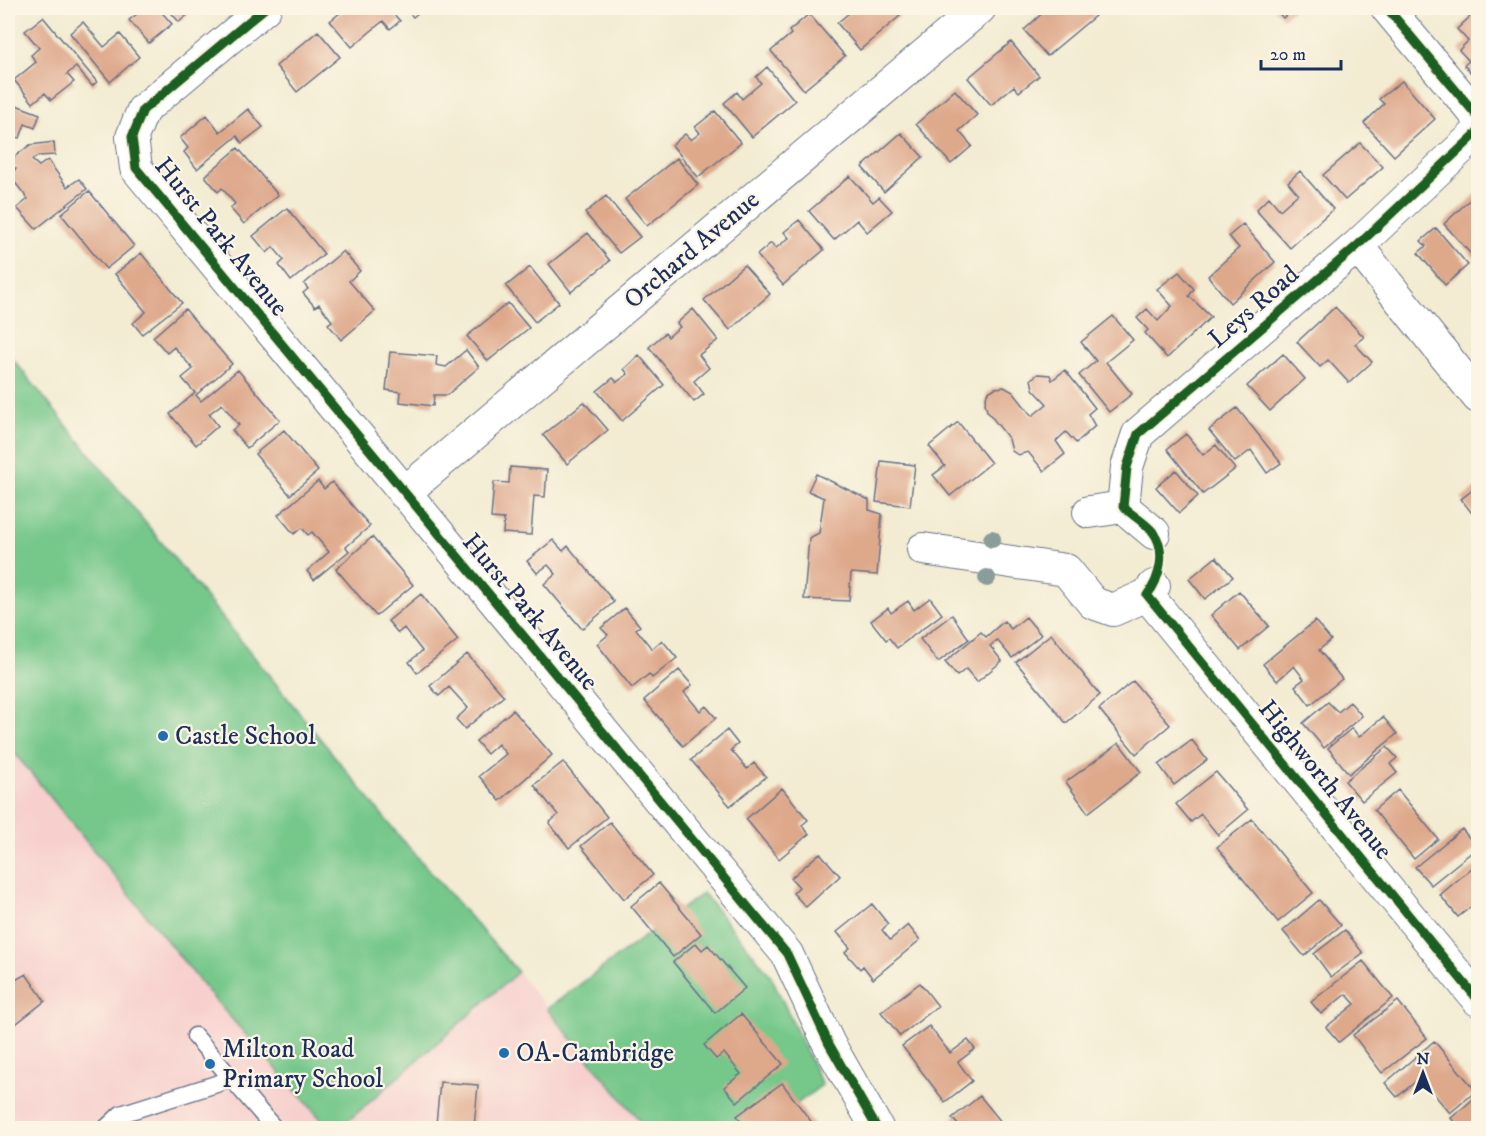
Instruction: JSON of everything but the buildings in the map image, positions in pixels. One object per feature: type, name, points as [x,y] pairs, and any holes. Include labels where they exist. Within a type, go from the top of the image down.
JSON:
[{"type":"street","name":"Hurst Park Avenue","points":[[265,8],[143,110],[132,137],[136,168],[787,954],[829,1044],[878,1128]]},
{"type":"street","name":"Orchard Avenue","points":[[404,493],[980,8]]},
{"type":"street","points":[[1387,8],[1479,117]]},
{"type":"street","name":"Leys Road","points":[[1123,507],[1127,467],[1138,434],[1357,246],[1479,132]]},
{"type":"street","points":[[1357,246],[1479,397]]},
{"type":"street","points":[[1089,512],[1123,507],[1154,532]]},
{"type":"street","name":"Highworth Avenue","points":[[923,549],[1066,570],[1092,603],[1113,610],[1150,590],[1479,1000]]},
{"type":"lane","points":[[195,1036],[274,1128]]},
{"type":"lane","points":[[106,1128],[121,1114],[232,1079]]},
{"type":"shaded area","name":"Castle School","points":[[8,353],[400,837],[496,946],[646,1128],[8,1128]]},
{"type":"green space","name":"Castle School","points":[[8,353],[400,837],[518,972],[340,1128],[329,1128],[215,1000],[8,745]]},
{"type":"green space","points":[[703,893],[771,976],[822,1085],[765,1128],[646,1128],[547,1009]]},
{"type":"cycle path","points":[[265,8],[143,110],[132,137],[136,168],[787,954],[829,1044],[877,1128]]},
{"type":"cycle path","points":[[1387,8],[1478,117]]},
{"type":"cycle path","points":[[1478,132],[1357,246],[1138,434],[1127,467],[1123,507],[1153,532],[1160,547],[1158,573],[1147,595],[1478,1000]]},
{"type":"place","name":"Castle School","points":[[163,736]]},
{"type":"place","name":"OA-Cambridge","points":[[504,1053]]},
{"type":"place","name":"Milton Road Primary School","points":[[210,1064]]}]
